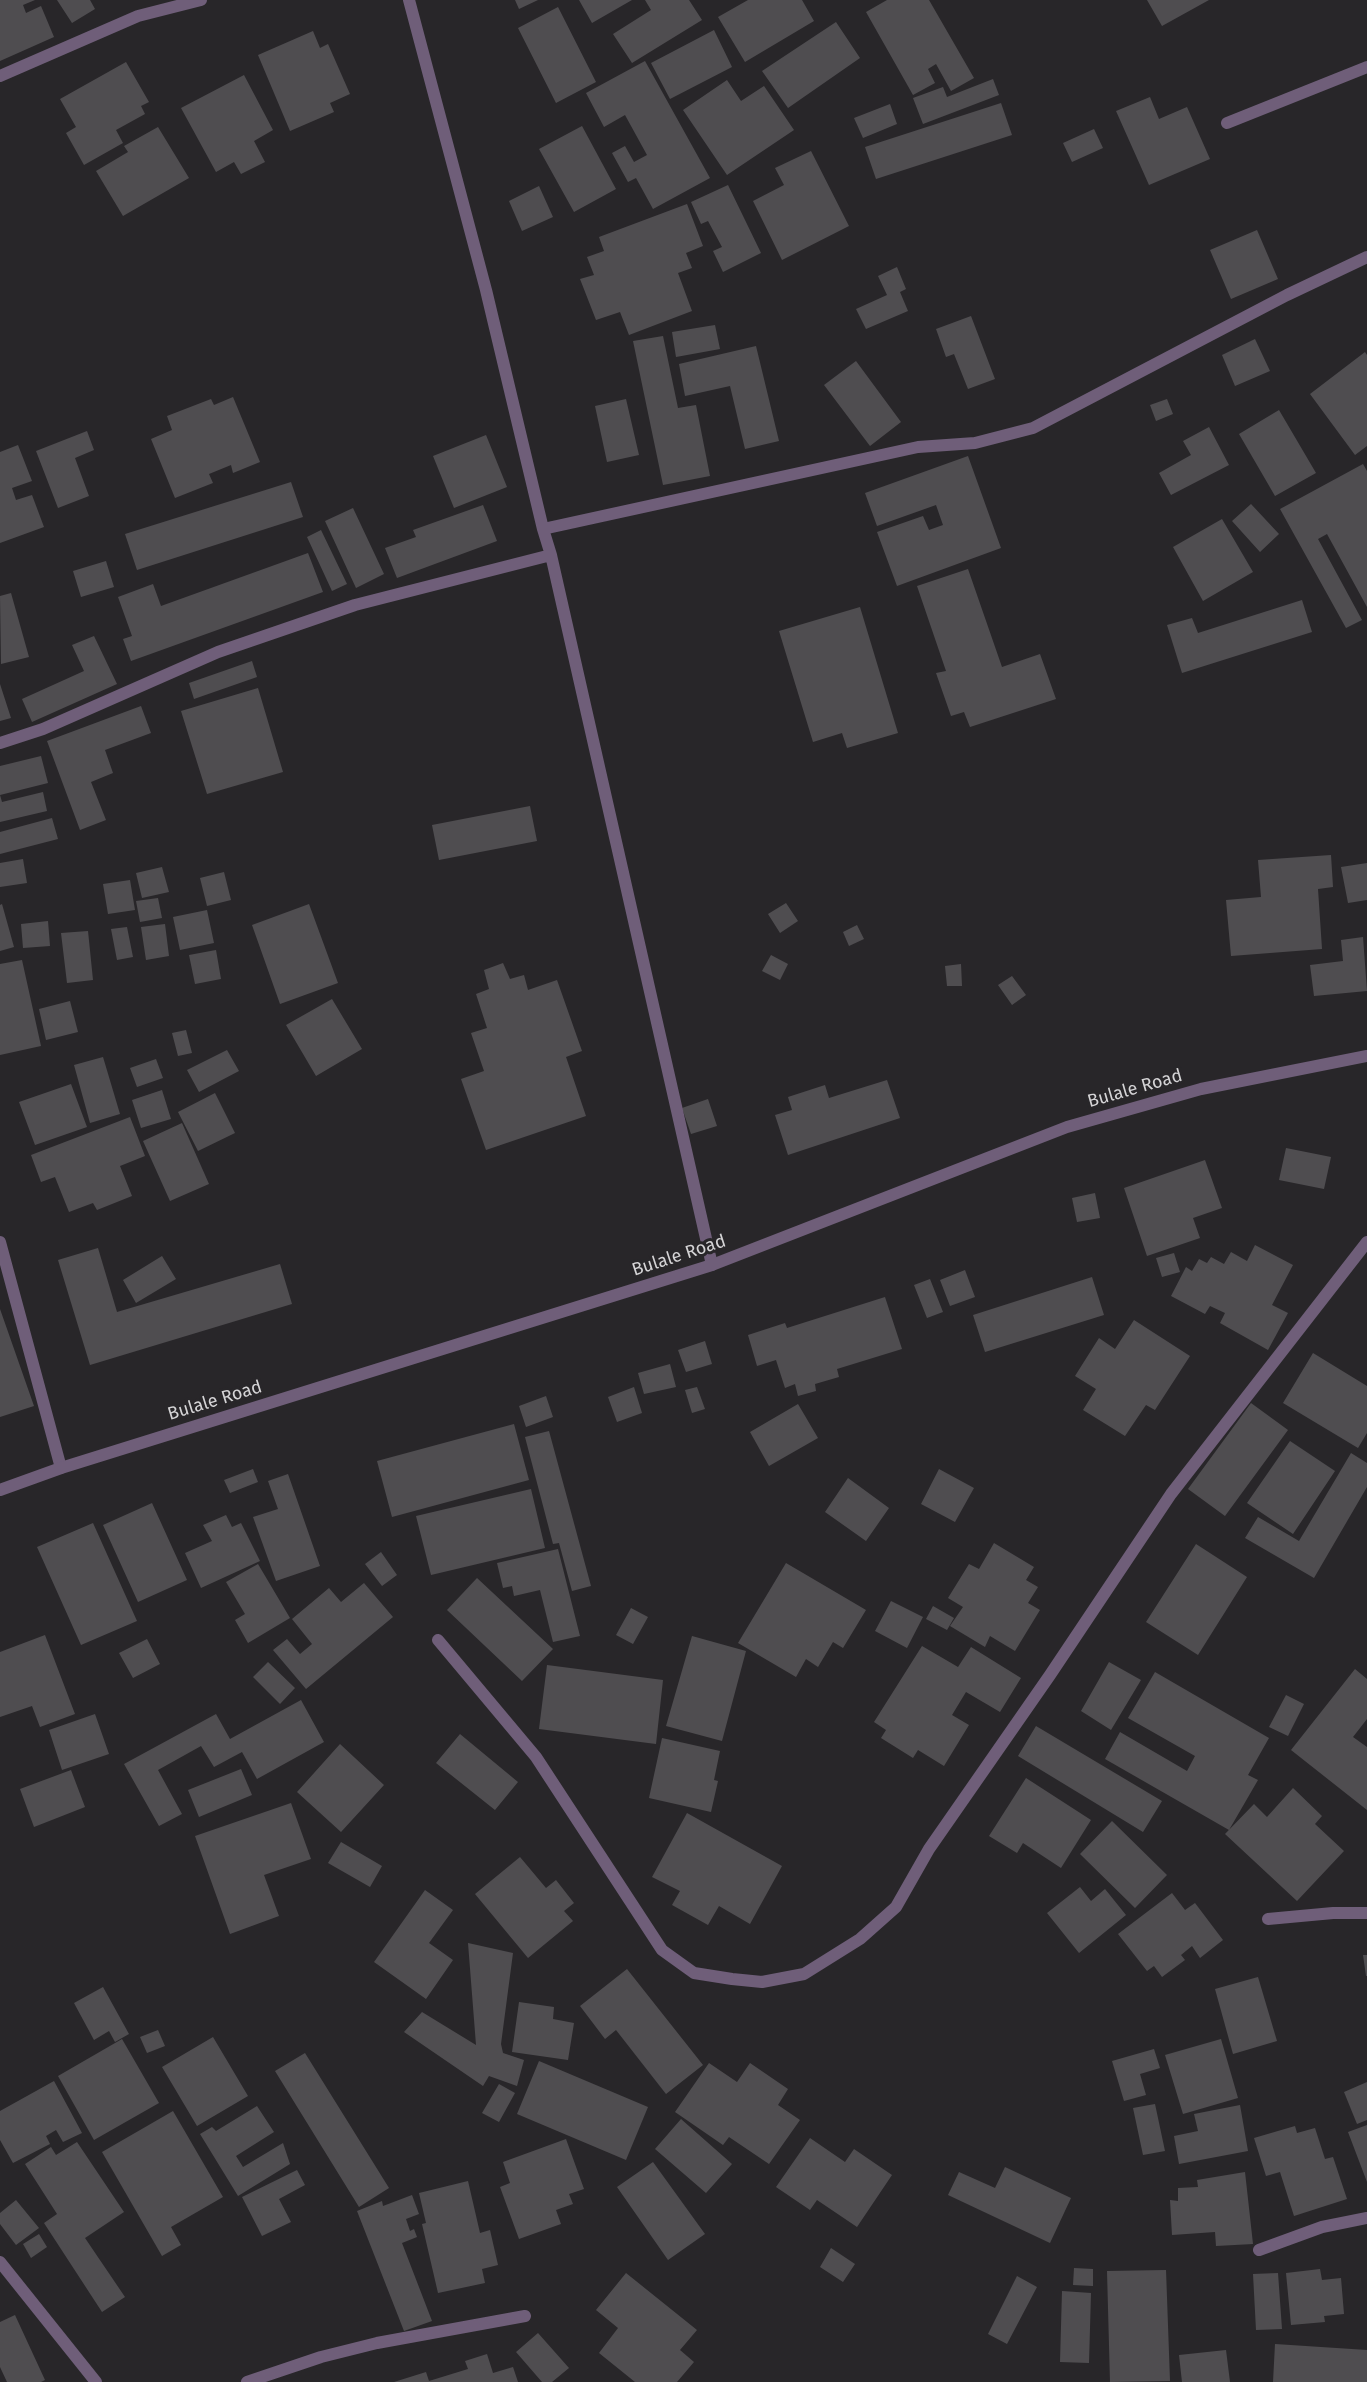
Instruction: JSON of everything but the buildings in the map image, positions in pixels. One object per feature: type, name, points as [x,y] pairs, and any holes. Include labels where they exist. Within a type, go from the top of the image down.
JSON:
[{"type":"street","points":[[0,76],[138,16],[201,0]]},
{"type":"street","points":[[409,0],[486,290],[543,530],[551,555],[712,1265]]},
{"type":"street","points":[[1227,123],[1367,67]]},
{"type":"street","points":[[543,530],[907,450],[975,443],[1033,428],[1287,295],[1367,257]]},
{"type":"street","points":[[0,743],[43,729],[218,651],[334,612],[551,555]]},
{"type":"street","name":"Bulale Road","points":[[0,1490],[61,1468],[712,1265],[1067,1127],[1201,1089],[1367,1056]]},
{"type":"street","points":[[0,1242],[61,1468]]},
{"type":"street","points":[[438,1640],[536,1757],[662,1950],[694,1973],[762,1982],[804,1974],[860,1939],[896,1907],[929,1849],[1172,1494],[1367,1242]]},
{"type":"street","points":[[1268,1919],[1333,1912],[1367,1913]]},
{"type":"street","points":[[1259,2250],[1322,2227],[1367,2218]]},
{"type":"street","points":[[0,2262],[96,2382]]},
{"type":"street","points":[[247,2382],[321,2357],[377,2343],[525,2316]]}]
